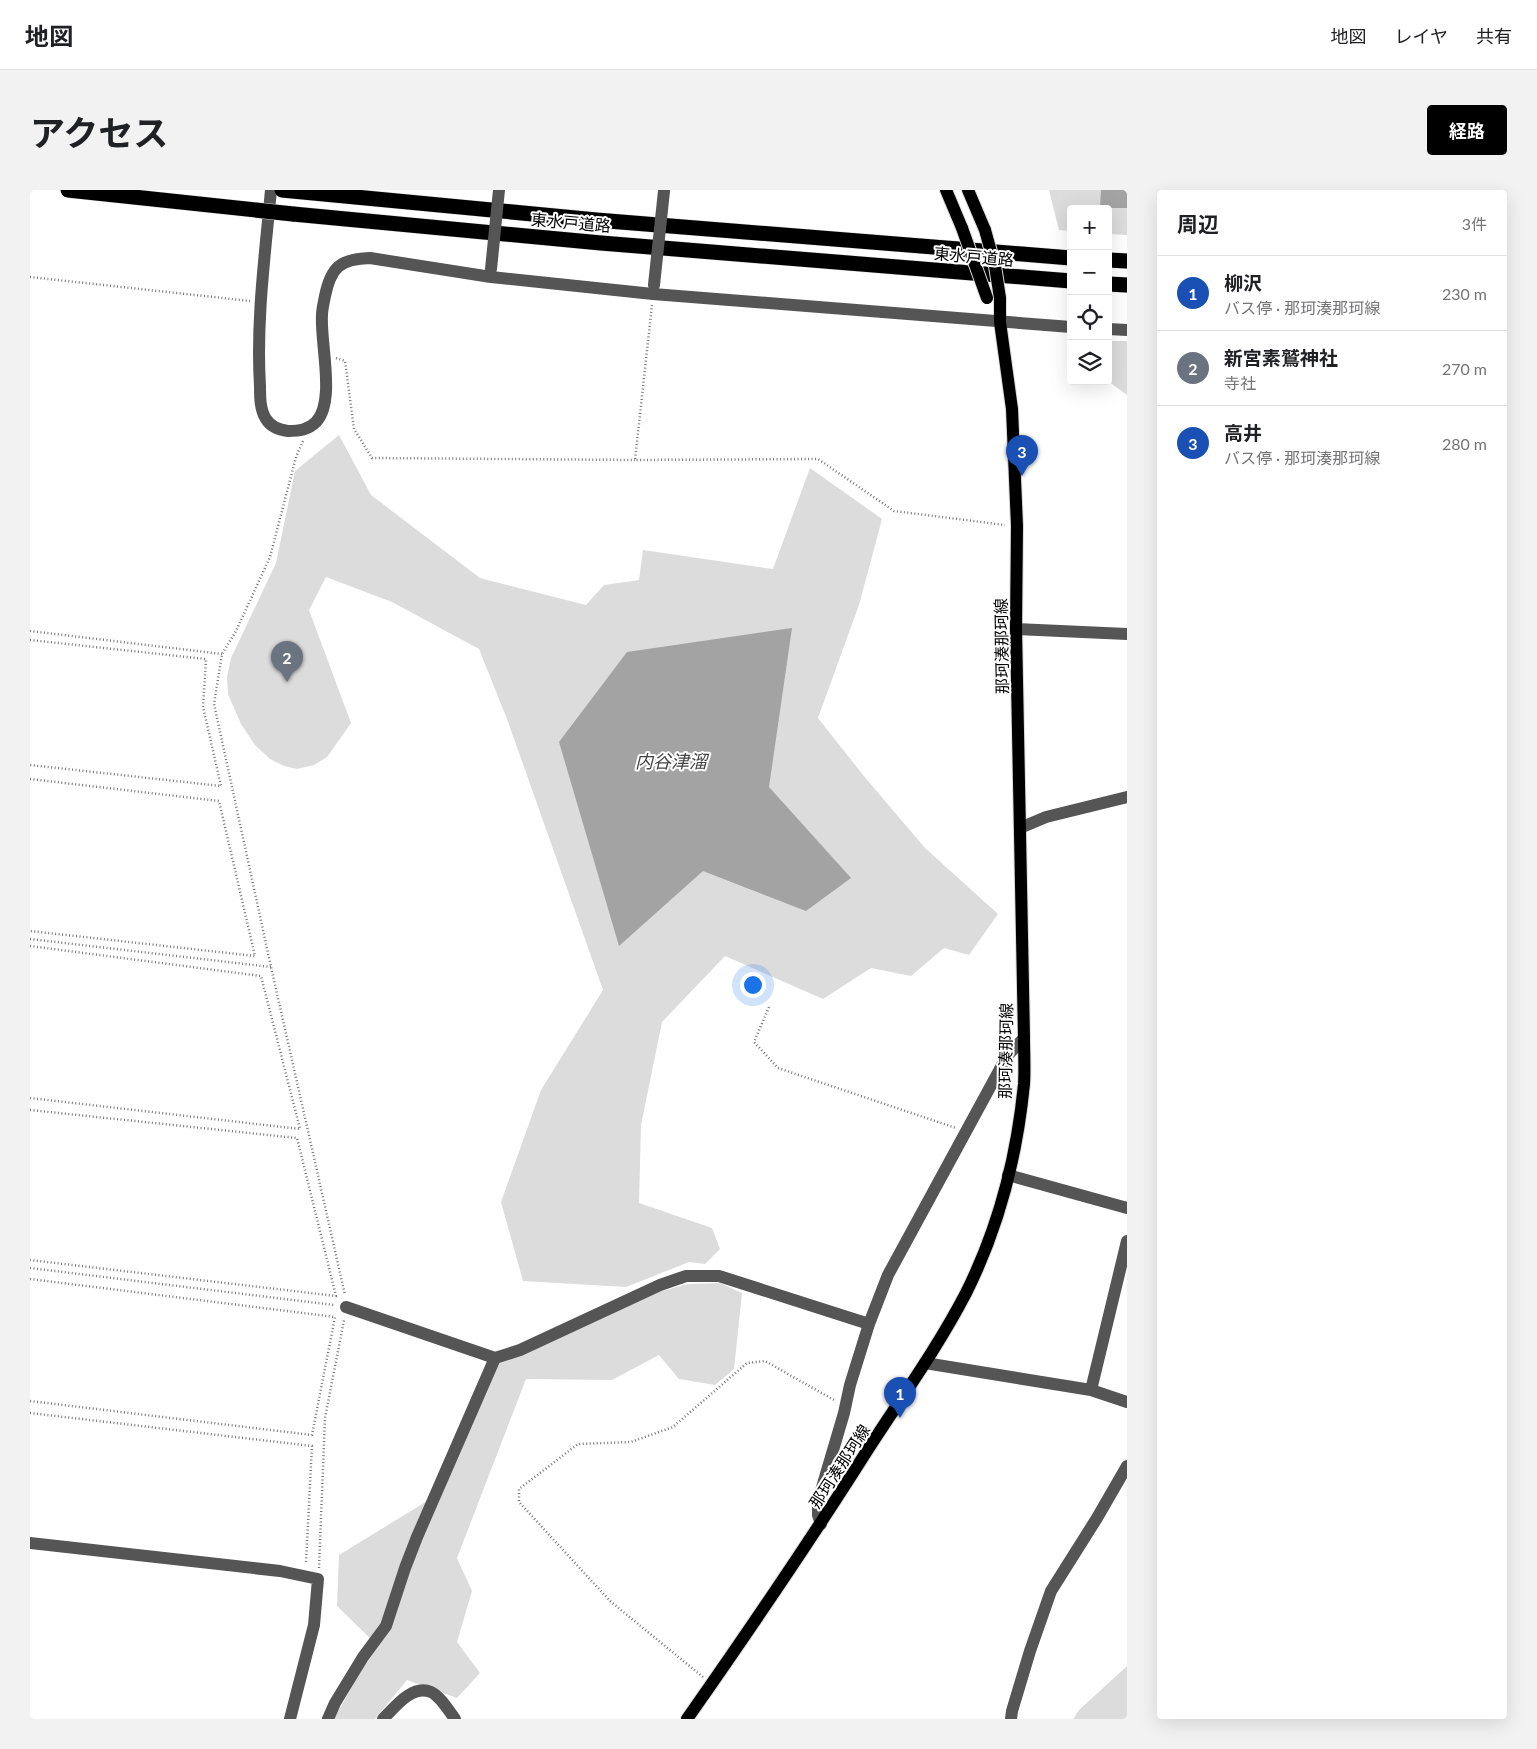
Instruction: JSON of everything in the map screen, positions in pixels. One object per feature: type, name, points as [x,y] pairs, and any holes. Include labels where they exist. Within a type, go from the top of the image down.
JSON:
[{"type":"highway","name":"東水戸道路","points":[[68,190],[293,214],[610,244],[1067,281]]},
{"type":"highway","name":"東水戸道路","points":[[288,191],[596,220],[1067,258]]},
{"type":"highway","points":[[1112,260],[1127,261]]},
{"type":"highway","points":[[1112,284],[1127,285]]},
{"type":"main road","name":"那珂湊那珂線","points":[[946,190],[987,298],[1000,322]]},
{"type":"main road","name":"那珂湊那珂線","points":[[687,1719],[820,1524],[925,1363],[966,1293],[988,1243],[1004,1193],[1018,1129],[1024,1083],[1024,1038],[1016,629],[1016,526],[1012,409],[1000,322],[1000,298],[995,266],[985,230],[968,190]]},
{"type":"street","points":[[271,190],[258,359],[261,405],[265,418],[273,427],[286,431],[304,430],[316,422],[323,409],[326,389],[322,315],[328,280],[335,268],[356,258],[653,289],[1067,327]]},
{"type":"street","points":[[491,273],[499,190]]},
{"type":"street","points":[[653,289],[664,190]]},
{"type":"street","points":[[1112,329],[1127,330]]},
{"type":"street","points":[[1016,629],[1127,634]]},
{"type":"street","points":[[1020,828],[1046,817],[1127,797]]},
{"type":"street","points":[[820,1524],[818,1501],[869,1324],[888,1275],[1007,1056],[1024,1038]]},
{"type":"street","points":[[1008,1175],[1127,1208]]},
{"type":"street","points":[[1091,1390],[1127,1241]]},
{"type":"street","points":[[346,1307],[495,1358],[520,1350],[660,1285],[686,1276],[719,1276],[869,1324]]},
{"type":"street","points":[[328,1719],[335,1703],[363,1657],[386,1626],[417,1537],[495,1358]]},
{"type":"street","points":[[925,1363],[1091,1390],[1127,1402]]},
{"type":"street","points":[[1010,1719],[1030,1651],[1052,1591],[1127,1466]]},
{"type":"street","points":[[30,1543],[280,1571],[318,1579],[314,1625],[290,1719]]},
{"type":"street","points":[[383,1719],[405,1697],[420,1690],[433,1693],[455,1719]]},
{"type":"path","points":[[30,276],[261,302]]},
{"type":"path","points":[[636,460],[653,289]]},
{"type":"path","points":[[324,355],[345,361],[354,429],[372,458],[818,459],[894,511],[1016,526]]},
{"type":"path","points":[[304,430],[303,442],[296,457],[270,557],[236,631],[222,654],[214,704],[346,1307],[326,1418],[318,1579]]},
{"type":"path","points":[[30,631],[222,654]]},
{"type":"path","points":[[30,640],[206,659],[203,707],[221,786],[30,766]]},
{"type":"path","points":[[30,779],[219,801],[254,956],[30,931]]},
{"type":"path","points":[[30,939],[271,967]]},
{"type":"path","points":[[30,946],[261,976],[300,1130],[30,1098]]},
{"type":"path","points":[[769,1007],[754,1042],[778,1068],[966,1131]]},
{"type":"path","points":[[30,1110],[297,1138],[336,1296],[30,1260]]},
{"type":"path","points":[[30,1268],[346,1307]]},
{"type":"path","points":[[30,1279],[335,1317],[312,1435],[30,1401]]},
{"type":"path","points":[[711,1685],[610,1601],[519,1502],[519,1489],[578,1444],[631,1442],[673,1427],[747,1363],[765,1360],[846,1406]]},
{"type":"path","points":[[30,1413],[312,1446],[306,1562],[296,1561]]},
{"type":"shaded area","points":[[1049,190],[1127,190],[1127,235],[1112,234],[1112,205],[1067,205],[1067,231],[1059,230]]},
{"type":"shaded area","points":[[1112,341],[1127,341],[1127,395],[1112,384]]},
{"type":"shaded area","points":[[339,435],[371,495],[480,578],[586,605],[604,585],[639,580],[643,550],[773,569],[810,468],[882,519],[859,605],[818,718],[925,848],[998,914],[969,955],[944,948],[911,976],[871,968],[823,999],[725,956],[662,1022],[641,1125],[639,1203],[712,1228],[720,1249],[705,1264],[689,1262],[626,1287],[523,1281],[501,1202],[541,1090],[603,990],[507,719],[479,649],[392,602],[326,577],[309,610],[351,723],[327,757],[314,765],[297,769],[284,766],[270,759],[255,745],[241,724],[228,694],[227,677],[231,658],[276,563],[295,471]]},
{"type":"shaded area","points":[[720,1283],[742,1293],[734,1369],[715,1385],[679,1379],[659,1355],[612,1380],[526,1379],[457,1558],[472,1591],[457,1642],[480,1673],[457,1698],[407,1680],[375,1719],[334,1719],[376,1644],[337,1606],[339,1555],[437,1495],[498,1361],[662,1291],[688,1284]]},
{"type":"shaded area","points":[[1127,1666],[1127,1719],[1073,1719],[1079,1710]]},
{"type":"water","points":[[1101,190],[1127,190],[1127,208],[1112,208],[1112,205],[1100,205]]},
{"type":"water","name":"内谷津溜","points":[[792,628],[769,787],[851,878],[806,911],[703,871],[619,946],[559,742],[627,652]]},
{"type":"place","name":"高井","points":[[1022,476]]},
{"type":"place","name":"新宮素鷲神社","points":[[287,682]]},
{"type":"place","name":"柳沢","points":[[900,1418]]}]
